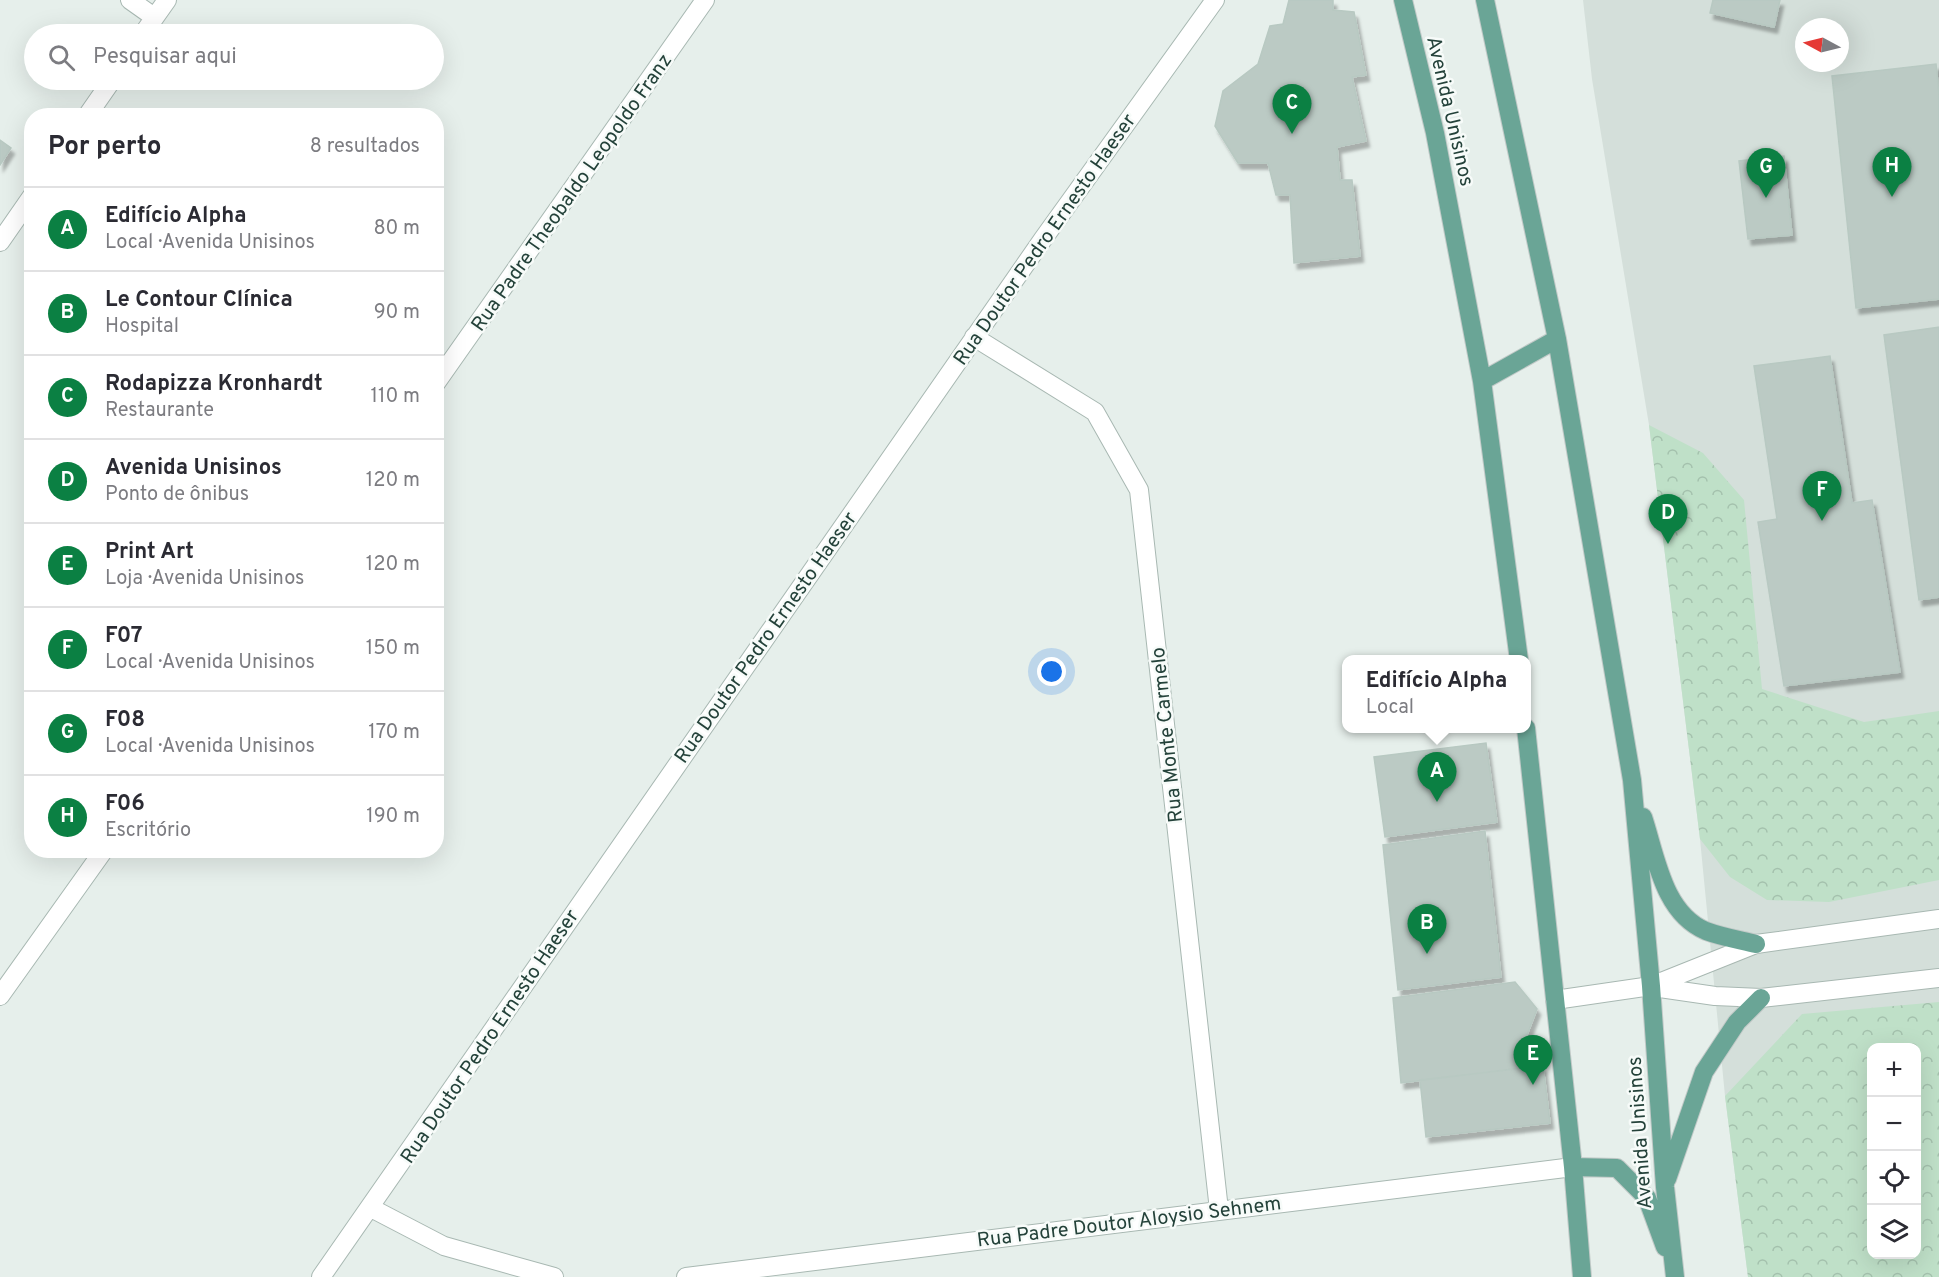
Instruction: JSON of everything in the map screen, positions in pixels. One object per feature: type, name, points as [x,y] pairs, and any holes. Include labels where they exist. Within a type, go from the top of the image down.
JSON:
[{"type":"main road","name":"Avenida Unisinos","points":[[1403,0],[1435,133],[1482,381],[1518,655]]},
{"type":"main road","name":"Avenida Unisinos","points":[[1485,0],[1557,339],[1632,780],[1651,986],[1665,1187],[1675,1277]]},
{"type":"main road","points":[[1482,381],[1557,339]]},
{"type":"main road","points":[[1526,733],[1573,1167],[1582,1277]]},
{"type":"main road","points":[[1632,780],[1666,890],[1686,920],[1706,931],[1756,944]]},
{"type":"main road","points":[[1665,1187],[1704,1072],[1737,1022],[1761,998]]},
{"type":"main road","points":[[1573,1167],[1617,1168],[1647,1198],[1675,1277]]},
{"type":"street","points":[[130,0],[154,18]]},
{"type":"street","points":[[150,24],[167,0]]},
{"type":"street","name":"Rua Padre Theobaldo Leopoldo Franz","points":[[444,372],[705,0]]},
{"type":"street","name":"Rua Doutor Pedro Ernesto Haeser","points":[[321,1277],[974,337],[1215,0]]},
{"type":"street","points":[[93,108],[105,90]]},
{"type":"street","points":[[0,242],[24,208]]},
{"type":"street","name":"Rua Monte Carmelo","points":[[974,337],[1095,412],[1139,490],[1220,1210]]},
{"type":"street","points":[[0,996],[98,858]]},
{"type":"street","points":[[1555,1000],[1651,986],[1756,944],[1939,919]]},
{"type":"street","points":[[1651,986],[1715,996],[1761,998],[1939,978]]},
{"type":"street","name":"Rua Padre Doutor Aloysio Sehnem","points":[[686,1277],[778,1271],[1220,1210],[1573,1167]]},
{"type":"street","points":[[371,1208],[444,1246],[554,1277]]},
{"type":"shaded area","points":[[1583,0],[1939,0],[1939,1277],[1748,1277],[1725,1096],[1700,839],[1649,425],[1592,79]]},
{"type":"green space","points":[[1649,425],[1703,453],[1744,500],[1762,689],[1864,722],[1939,711],[1939,880],[1829,902],[1767,900],[1730,877],[1700,839]]},
{"type":"green space","points":[[1939,1002],[1939,1277],[1748,1277],[1725,1096],[1802,1014]]},
{"type":"building","points":[[1289,0],[1333,0],[1333,10],[1354,12],[1366,75],[1352,77],[1366,141],[1337,147],[1340,180],[1352,180],[1360,256],[1294,263],[1290,195],[1276,195],[1268,163],[1238,163],[1215,126],[1223,91],[1258,64],[1270,26],[1283,24]]},
{"type":"building","points":[[1713,0],[1780,0],[1774,27],[1710,13]]},
{"type":"building","points":[[1936,64],[1939,95],[1939,299],[1856,308],[1832,76]]},
{"type":"building","points":[[0,140],[11,148],[0,165]]},
{"type":"building","points":[[1784,156],[1792,235],[1748,239],[1739,161]]},
{"type":"building","points":[[1939,327],[1939,597],[1919,600],[1884,335]]},
{"type":"building","points":[[1830,356],[1852,503],[1872,500],[1900,672],[1784,686],[1758,522],[1777,519],[1754,366]]},
{"type":"building","points":[[1486,743],[1497,822],[1385,837],[1374,757]]},
{"type":"building","points":[[1485,831],[1501,977],[1398,990],[1383,845]]},
{"type":"building","points":[[1515,982],[1537,1009],[1525,1040],[1529,1067],[1401,1083],[1393,998]]},
{"type":"building","points":[[1543,1066],[1550,1123],[1426,1137],[1420,1080]]},
{"type":"place","name":"Rodapizza Kronhardt","points":[[1292,134]]},
{"type":"place","name":"F06","points":[[1892,197]]},
{"type":"place","name":"F08","points":[[1766,198]]},
{"type":"place","name":"F07","points":[[1822,521]]},
{"type":"place","name":"Avenida Unisinos","points":[[1668,544]]},
{"type":"place","name":"Edifício Alpha","points":[[1437,802]]},
{"type":"place","name":"Le Contour Clínica","points":[[1427,954]]},
{"type":"place","name":"Print Art","points":[[1533,1085]]}]
